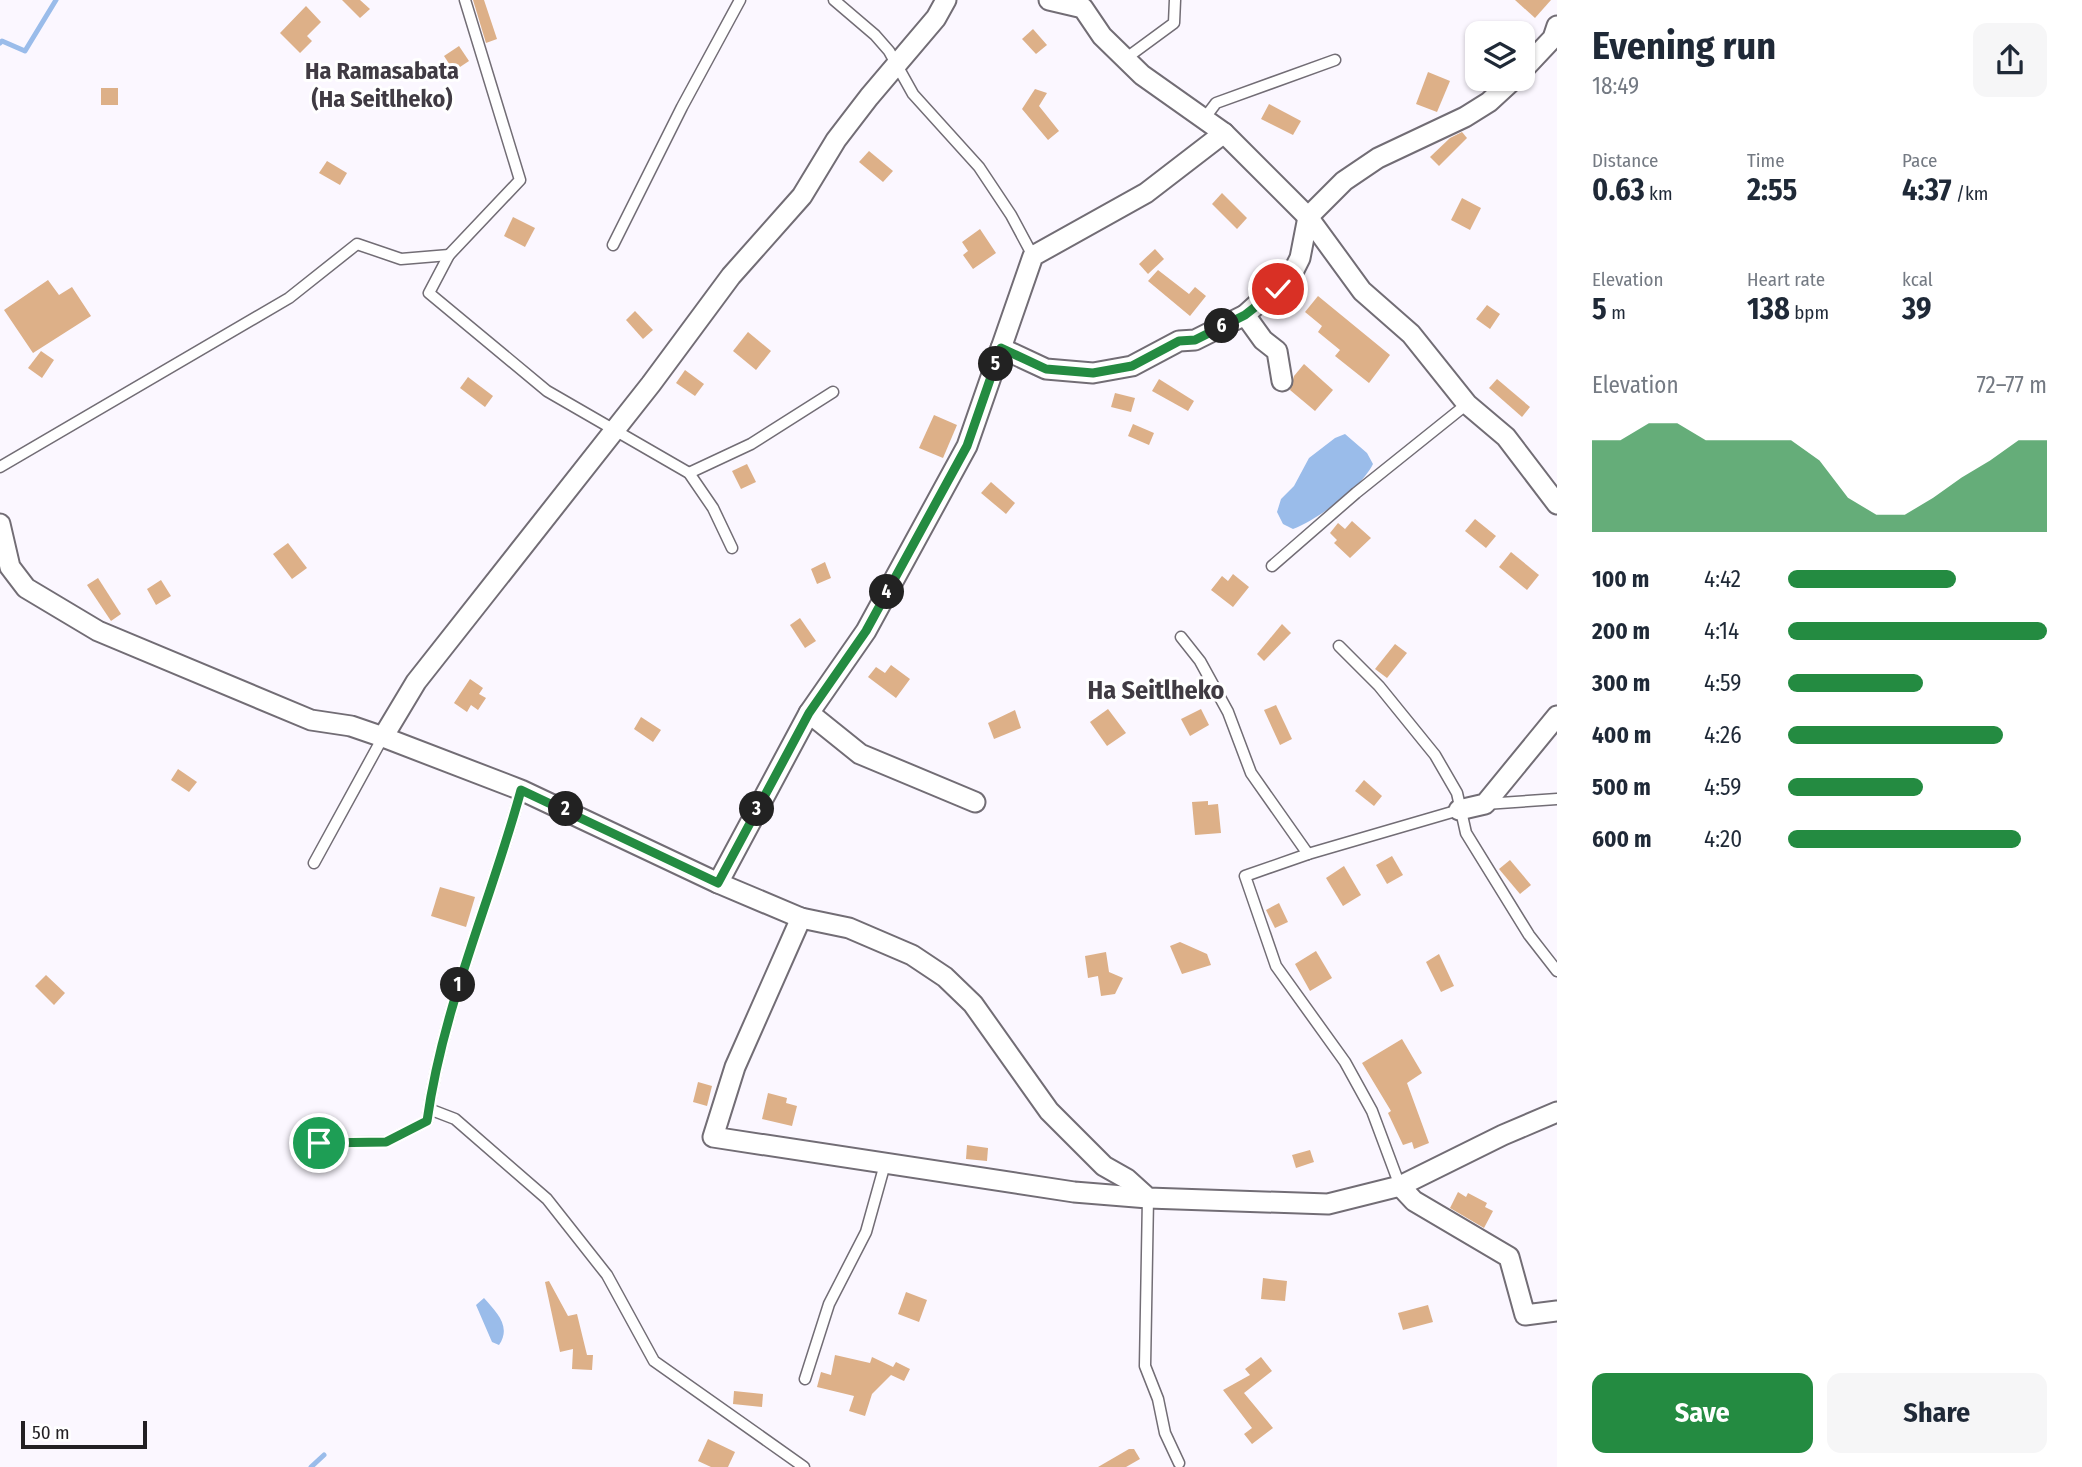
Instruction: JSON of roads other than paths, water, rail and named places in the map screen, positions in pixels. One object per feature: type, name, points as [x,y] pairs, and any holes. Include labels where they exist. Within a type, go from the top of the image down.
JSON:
[{"type":"street","points":[[383,737],[416,682],[731,276],[802,196],[835,140],[936,18],[946,0]]},
{"type":"street","points":[[1049,0],[1081,4],[1102,36],[1142,75],[1224,133],[1308,217],[1362,291],[1411,334],[1467,404],[1506,437],[1557,503]]},
{"type":"street","points":[[1535,57],[1553,38],[1557,26]]},
{"type":"street","points":[[1001,348],[1046,369],[1093,373],[1132,366],[1179,341],[1195,340],[1245,315],[1293,272],[1300,258],[1308,217],[1344,181],[1378,158],[1465,117],[1501,91]]},
{"type":"street","points":[[718,883],[809,713],[866,631],[967,446],[1033,256],[1146,193],[1224,133]]},
{"type":"street","points":[[1245,315],[1263,340],[1277,351],[1282,381]]},
{"type":"street","points":[[0,523],[3,554],[26,588],[98,631],[311,720],[351,726],[521,790],[718,883],[801,918],[849,928],[912,955],[945,977],[973,1004],[1049,1111],[1104,1166],[1127,1179],[1148,1198]]},
{"type":"street","points":[[809,713],[860,754],[975,802]]},
{"type":"street","points":[[1459,810],[1485,804],[1557,716]]},
{"type":"street","points":[[801,918],[735,1067],[713,1137],[1074,1192],[1148,1198],[1328,1205],[1400,1186],[1503,1135],[1557,1112]]},
{"type":"street","points":[[1400,1186],[1415,1201],[1509,1257],[1525,1315],[1557,1311]]},
{"type":"lane","points":[[465,0],[520,180],[449,255],[429,293],[547,391],[690,473],[713,508],[732,548]]},
{"type":"lane","points":[[613,246],[682,107],[740,0]]},
{"type":"lane","points":[[834,0],[875,35],[889,51],[896,68],[913,94],[979,167],[1011,215],[1033,256]]},
{"type":"lane","points":[[1125,59],[1174,23],[1175,0]]},
{"type":"lane","points":[[1204,119],[1216,103],[1335,60]]},
{"type":"lane","points":[[0,467],[289,298],[357,244],[401,259],[449,255]]},
{"type":"lane","points":[[690,473],[751,444],[833,392]]},
{"type":"lane","points":[[1272,566],[1356,493],[1467,404]]},
{"type":"lane","points":[[1181,637],[1199,661],[1228,712],[1251,773],[1308,854]]},
{"type":"lane","points":[[1339,646],[1387,694],[1435,755],[1457,793],[1466,833],[1530,935],[1557,971]]},
{"type":"lane","points":[[314,863],[383,737]]},
{"type":"lane","points":[[319,1143],[386,1142],[427,1121],[436,1063],[456,990],[521,790]]},
{"type":"lane","points":[[1485,804],[1557,799]]},
{"type":"lane","points":[[1400,1186],[1372,1111],[1345,1062],[1276,965],[1245,876],[1308,854],[1459,810]]},
{"type":"lane","points":[[429,1109],[455,1119],[547,1199],[607,1275],[654,1362],[804,1467]]},
{"type":"lane","points":[[804,1379],[829,1304],[866,1232],[885,1164]]},
{"type":"lane","points":[[1148,1198],[1145,1366],[1158,1399],[1165,1433],[1179,1464]]},
{"type":"water","points":[[1345,434],[1367,453],[1373,464],[1367,473],[1338,502],[1303,525],[1293,529],[1283,524],[1277,512],[1281,499],[1294,486],[1309,458],[1335,438]]},
{"type":"water","points":[[484,1298],[503,1325],[503,1338],[499,1345],[492,1342],[476,1305]]},
{"type":"waterway","points":[[0,43],[2,41],[25,51],[56,0]]},
{"type":"waterway","points":[[311,1467],[324,1455]]},
{"type":"district","name":"Ha Ramasabata (Ha Seitlheko)","points":[[382,85]]},
{"type":"district","name":"Ha Seitlheko","points":[[1156,690]]}]
